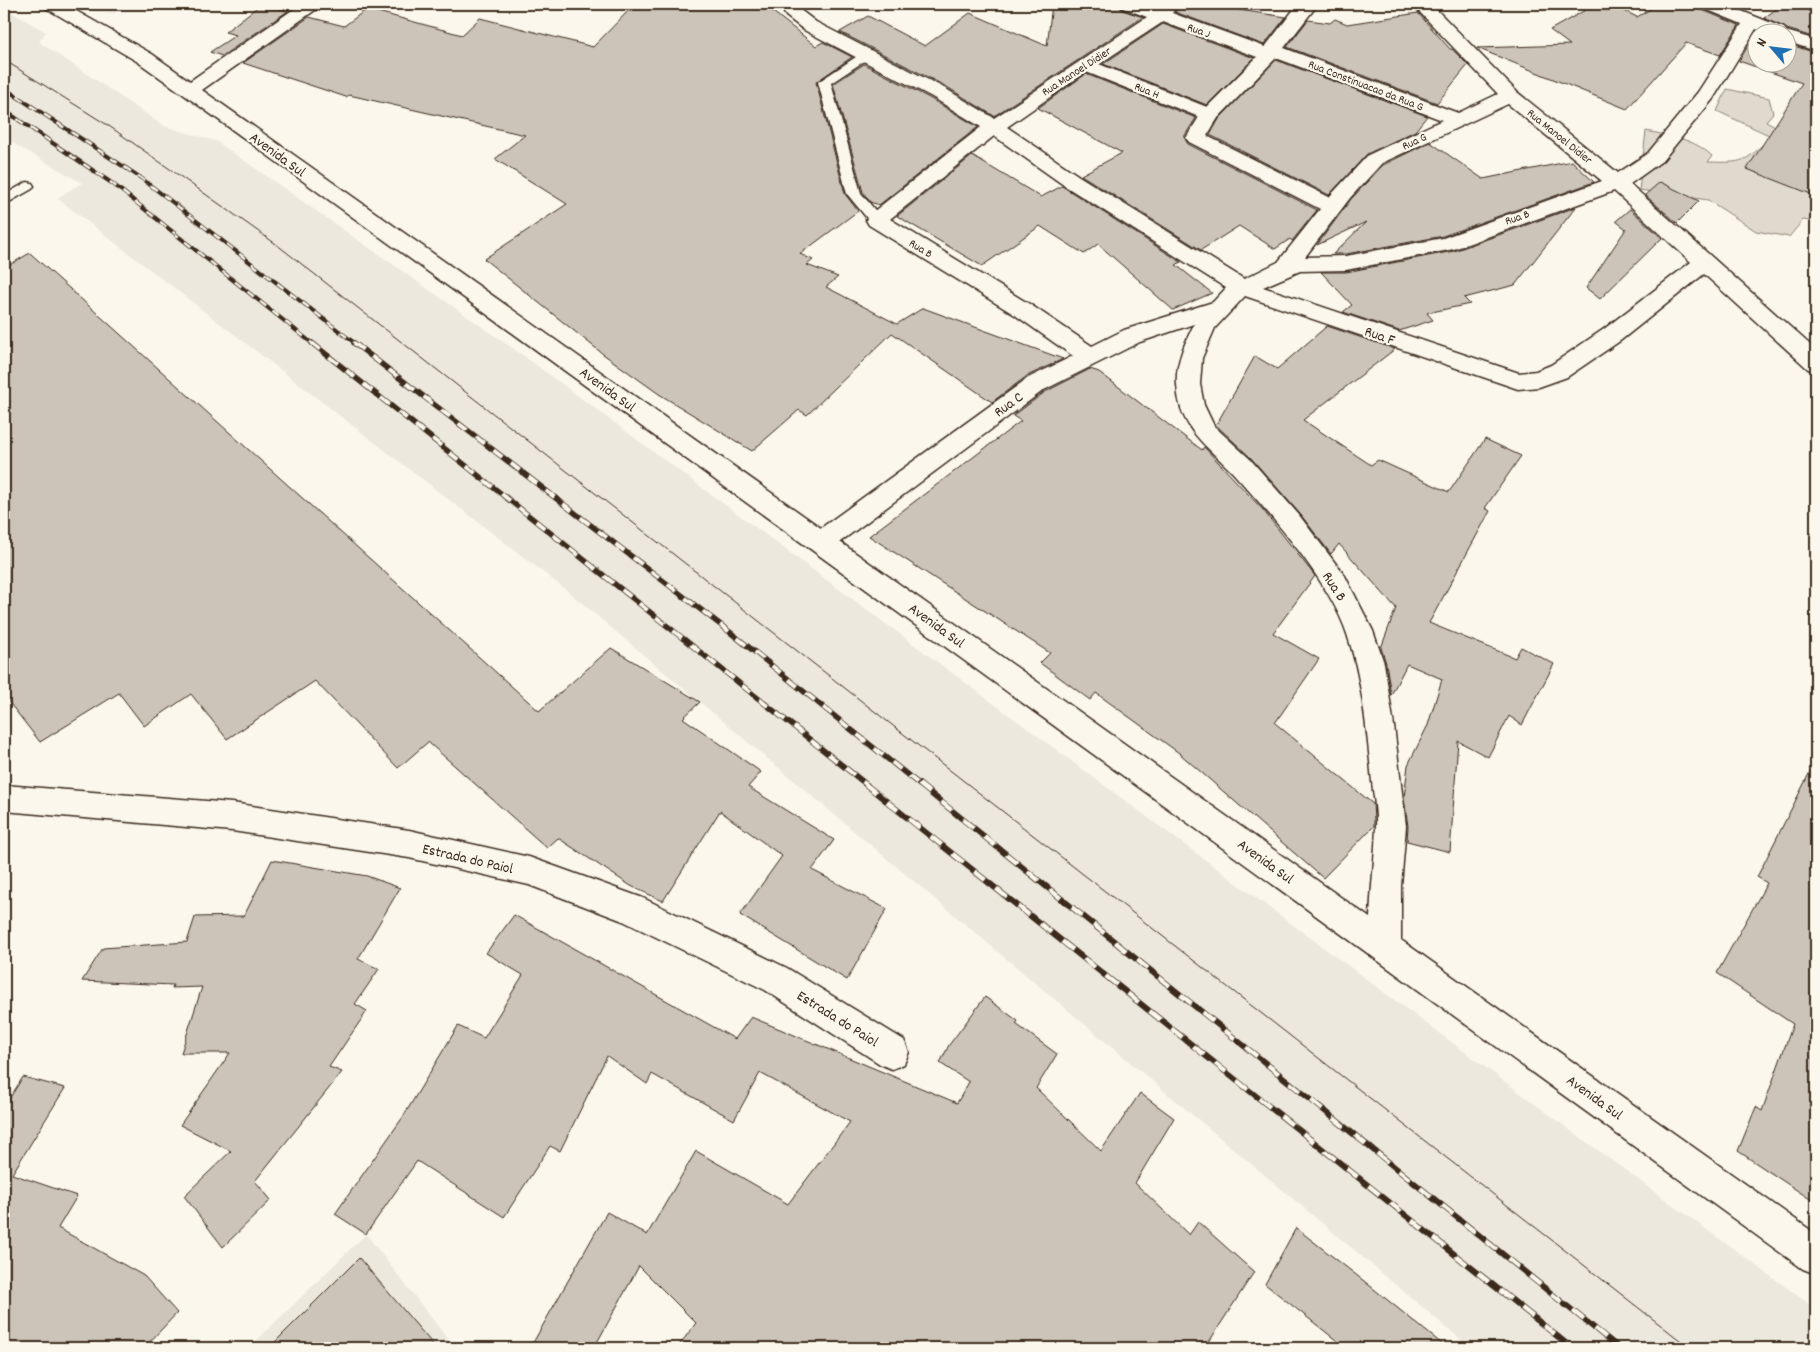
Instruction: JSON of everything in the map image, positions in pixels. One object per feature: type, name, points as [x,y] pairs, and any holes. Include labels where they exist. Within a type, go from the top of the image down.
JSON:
[{"type":"street","name":"Avenida Sul","points":[[52,4],[145,58],[1816,1256]]},
{"type":"street","points":[[190,90],[312,4]]},
{"type":"street","points":[[788,4],[792,12],[810,26],[939,93],[994,127],[1072,181],[1243,288]]},
{"type":"street","name":"Rua J","points":[[1129,4],[1165,10],[1271,52]]},
{"type":"street","points":[[1309,4],[1306,5],[1271,52],[1210,115],[1196,138],[1332,207]]},
{"type":"street","name":"Rua Manoel Didier","points":[[1421,4],[1510,96],[1617,183],[1816,363]]},
{"type":"street","points":[[1709,4],[1751,22]]},
{"type":"street","name":"Rua Manoel Didier","points":[[994,127],[1165,10]]},
{"type":"street","name":"Rua B","points":[[1385,946],[1386,886],[1391,826],[1380,726],[1370,663],[1360,631],[1336,584],[1272,501],[1242,466],[1204,431],[1192,405],[1188,384],[1191,358],[1205,326],[1219,308],[1243,288],[1286,267],[1300,264],[1346,263],[1447,244],[1617,183],[1655,157],[1706,95],[1748,27]]},
{"type":"street","points":[[1798,40],[1816,46]]},
{"type":"street","name":"Rua Constinuacao da Rua G","points":[[1271,52],[1459,120]]},
{"type":"street","name":"Rua H","points":[[1084,65],[1210,115]]},
{"type":"street","name":"Rua G","points":[[1286,267],[1342,192],[1375,159],[1510,96]]},
{"type":"street","points":[[876,220],[994,127]]},
{"type":"street","name":"Rua B","points":[[876,220],[1023,310],[1091,357]]},
{"type":"street","name":"Rua F","points":[[1243,288],[1518,381],[1539,379],[1559,372],[1612,335],[1705,262]]},
{"type":"street","name":"Rua C","points":[[821,542],[1036,384],[1132,336],[1219,308]]},
{"type":"street","name":"Estrada do Paiol","points":[[4,798],[232,817],[409,844],[530,871],[632,909],[776,980],[892,1052]]},
{"type":"lane","points":[[865,55],[824,82],[854,194],[876,220]]},
{"type":"lane","points":[[5,198],[27,186]]},
{"type":"shaded area","points":[[78,4],[136,4],[114,13],[92,11]]},
{"type":"shaded area","points":[[4,8],[46,32],[39,42],[164,126],[216,141],[524,356],[1585,1141],[1816,1309],[1816,1348],[1471,1348],[565,589],[57,198],[82,183],[4,138]]},
{"type":"shaded area","points":[[1727,89],[1769,98],[1773,113],[1766,121],[1816,148],[1816,222],[1803,220],[1789,237],[1756,231],[1708,200],[1639,190],[1646,131],[1672,136],[1697,145],[1712,156],[1708,162],[1744,160],[1771,136],[1717,111]]},
{"type":"shaded area","points":[[366,1234],[453,1348],[249,1348]]},
{"type":"building","points":[[261,4],[288,11],[222,56],[210,52],[236,35],[225,32]]},
{"type":"building","points":[[635,4],[763,4],[816,46],[823,42],[852,57],[816,82],[845,194],[858,211],[800,254],[813,260],[807,265],[838,277],[826,287],[897,324],[923,308],[1063,359],[1027,376],[992,402],[892,333],[807,415],[799,410],[752,451],[659,394],[603,354],[484,259],[567,204],[495,159],[525,135],[349,95],[346,97],[243,63],[309,17],[344,26],[367,9],[462,35],[480,18],[593,47]]},
{"type":"building","points":[[1052,4],[1118,4],[1122,10],[1143,17],[994,116],[947,87],[840,32],[868,16],[925,46],[970,13],[1047,46]]},
{"type":"building","points":[[1181,4],[1242,4],[1239,10],[1286,17],[1264,45],[1175,12]]},
{"type":"building","points":[[1596,4],[1610,4],[1637,17],[1659,4],[1695,4],[1702,10],[1739,25],[1720,55],[1686,43],[1627,109],[1477,48],[1570,45],[1550,30]]},
{"type":"building","points":[[1783,4],[1793,4],[1816,14],[1816,38],[1798,32],[1798,22],[1772,22],[1764,18]]},
{"type":"building","points":[[1418,13],[1450,49],[1468,65],[1437,103],[1287,47],[1308,20],[1330,23],[1335,19],[1347,24]]},
{"type":"building","points":[[1163,24],[1254,58],[1207,105],[1103,64]]},
{"type":"building","points":[[1748,46],[1748,64],[1739,61]]},
{"type":"building","points":[[1798,47],[1816,53],[1816,196],[1747,169],[1802,83],[1770,72],[1798,72]]},
{"type":"building","points":[[1276,60],[1427,116],[1415,131],[1367,154],[1329,195],[1210,135],[1219,119]]},
{"type":"building","points":[[864,64],[931,99],[978,127],[879,205],[870,202],[863,192],[833,84]]},
{"type":"building","points":[[1086,74],[1196,118],[1184,137],[1188,144],[1317,210],[1292,241],[1290,239],[1275,249],[1239,226],[1201,250],[1081,175],[1122,153],[1038,108]]},
{"type":"building","points":[[1430,142],[1483,179],[1572,161],[1594,182],[1443,236],[1346,254],[1333,254],[1366,222],[1317,245],[1351,199],[1383,165]]},
{"type":"building","points":[[972,156],[1041,197],[1062,186],[1181,262],[1176,265],[1212,293],[1173,310],[1098,244],[1084,254],[1040,226],[982,266],[897,216]]},
{"type":"building","points":[[1660,182],[1699,201],[1677,223],[1645,195]]},
{"type":"building","points":[[1576,207],[1515,285],[1464,298],[1470,304],[1427,313],[1433,320],[1399,331],[1343,312],[1352,305],[1321,272],[1346,272],[1454,251]]},
{"type":"building","points":[[1630,209],[1662,238],[1600,299],[1586,288],[1626,229],[1616,221]]},
{"type":"building","points":[[30,253],[539,711],[611,648],[700,702],[683,718],[761,772],[748,787],[834,840],[812,870],[887,909],[847,980],[740,915],[782,856],[720,811],[663,901],[631,886],[558,838],[547,848],[428,742],[398,768],[315,681],[227,739],[191,694],[144,726],[119,693],[40,742],[4,696],[4,268]]},
{"type":"building","points":[[1327,326],[1395,349],[1303,420],[1371,465],[1378,460],[1449,492],[1485,439],[1521,456],[1485,508],[1490,511],[1429,623],[1515,658],[1521,647],[1554,664],[1522,725],[1509,716],[1488,757],[1458,741],[1450,852],[1407,841],[1408,826],[1404,798],[1408,765],[1428,725],[1442,679],[1407,664],[1391,695],[1386,663],[1381,648],[1396,608],[1339,544],[1331,554],[1300,514],[1251,458],[1216,425],[1255,356],[1277,369]]},
{"type":"building","points":[[1090,369],[1099,372],[1202,450],[1204,447],[1263,510],[1315,576],[1273,633],[1319,659],[1275,723],[1373,804],[1374,820],[1374,826],[1323,878],[1179,753],[1096,693],[1090,700],[1040,663],[1050,653],[869,536],[1021,421],[1013,416],[1045,392]]},
{"type":"building","points":[[1816,760],[1816,1203],[1738,1151],[1756,1107],[1762,1111],[1793,1024],[1717,973],[1767,883],[1757,877]]},
{"type":"building","points":[[272,860],[367,876],[400,888],[358,959],[379,969],[355,1004],[367,1011],[329,1067],[342,1072],[255,1181],[271,1200],[223,1247],[184,1196],[231,1151],[180,1125],[230,1053],[181,1053],[202,987],[172,988],[173,985],[82,981],[103,948],[187,942],[195,917],[244,916]]},
{"type":"building","points":[[514,915],[735,1039],[751,1017],[957,1103],[969,1082],[940,1063],[949,1045],[985,997],[1018,1021],[1016,1024],[1057,1054],[1036,1088],[1101,1151],[1140,1093],[1174,1118],[1135,1183],[1189,1235],[1198,1222],[1254,1272],[1205,1348],[677,1348],[696,1323],[639,1266],[594,1348],[530,1348],[607,1212],[647,1235],[696,1151],[788,1204],[850,1122],[760,1073],[734,1120],[652,1074],[647,1084],[607,1056],[560,1151],[550,1146],[504,1217],[417,1161],[366,1234],[335,1214],[403,1117],[458,1026],[484,1038],[523,975],[486,953]]},
{"type":"building","points":[[23,1077],[65,1088],[12,1174],[77,1196],[58,1228],[144,1276],[177,1313],[144,1348],[4,1348],[4,1107]]},
{"type":"building","points":[[1296,1228],[1447,1348],[1346,1348],[1265,1284]]},
{"type":"building","points":[[359,1258],[436,1348],[269,1348]]},
{"type":"tram line","points":[[4,60],[109,126],[276,244],[1690,1348]]},
{"type":"railway","points":[[4,88],[141,178],[356,344]]},
{"type":"railway","points":[[4,110],[113,184],[313,344]]},
{"type":"railway","points":[[312,343],[867,785]]},
{"type":"railway","points":[[354,343],[735,636],[920,785]]},
{"type":"railway","points":[[865,784],[1572,1348]]},
{"type":"railway","points":[[919,784],[1619,1348]]}]
